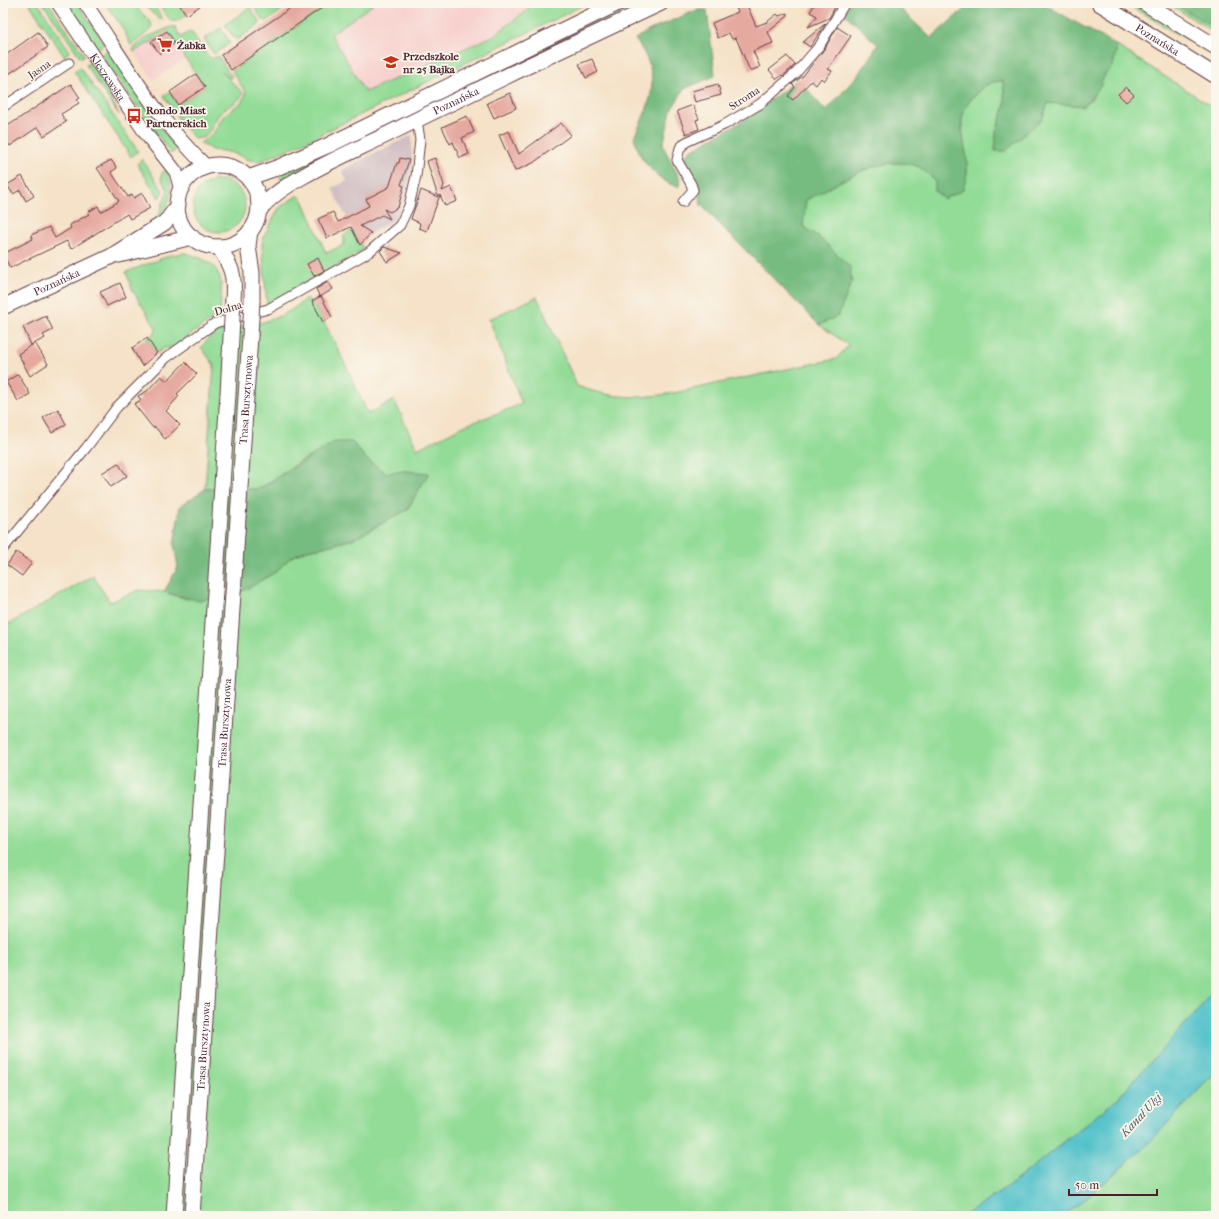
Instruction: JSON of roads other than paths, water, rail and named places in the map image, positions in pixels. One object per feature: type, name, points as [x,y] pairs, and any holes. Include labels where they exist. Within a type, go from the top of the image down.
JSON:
[{"type":"main road","name":"Kleczewska","points":[[58,3],[147,135],[176,172],[179,198]]},
{"type":"main road","name":"Kleczewska","points":[[85,3],[165,122],[187,148],[207,167]]},
{"type":"main road","name":"Poznańska","points":[[248,178],[272,170],[323,148],[618,3]]},
{"type":"main road","name":"Poznańska","points":[[259,212],[264,203],[276,193],[318,169],[661,3]]},
{"type":"main road","name":"Poznańska","points":[[1099,3],[1216,76]]},
{"type":"main road","points":[[1145,3],[1215,46]]},
{"type":"main road","points":[[207,167],[229,167],[248,178],[258,197],[259,212],[250,232],[240,241],[219,247],[204,245],[192,237],[180,219],[179,198],[189,178],[207,167]]},
{"type":"main road","name":"Poznańska","points":[[3,307],[110,257],[170,218],[179,198]]},
{"type":"main road","name":"Trasa Bursztynowa","points":[[192,1216],[252,301],[252,272],[248,246],[250,232]]},
{"type":"main road","name":"Poznańska","points":[[110,257],[154,248],[192,237]]},
{"type":"main road","name":"Trasa Bursztynowa","points":[[174,1216],[234,286],[232,270],[219,247]]},
{"type":"street","name":"Stroma","points":[[683,202],[693,190],[677,160],[680,148],[686,142],[724,125],[760,104],[796,74],[820,45],[846,3]]},
{"type":"street","name":"Jasna","points":[[3,107],[69,63]]},
{"type":"street","name":"Dolna","points":[[3,548],[86,448],[118,406],[166,358],[215,323],[268,309],[369,252],[400,225],[409,206],[416,176],[420,140],[417,120]]},
{"type":"water","name":"Kanał Ulgi","points":[[1216,987],[1216,1071],[1149,1143],[1083,1201],[1063,1216],[964,1216],[1008,1187],[1116,1100],[1199,1009]]},
{"type":"place","name":"Żabka","points":[[165,45]]},
{"type":"place","name":"Przedszkole nr 25 Bajka","points":[[391,62]]},
{"type":"place","name":"Rondo Miast Partnerskich","points":[[134,116]]}]
